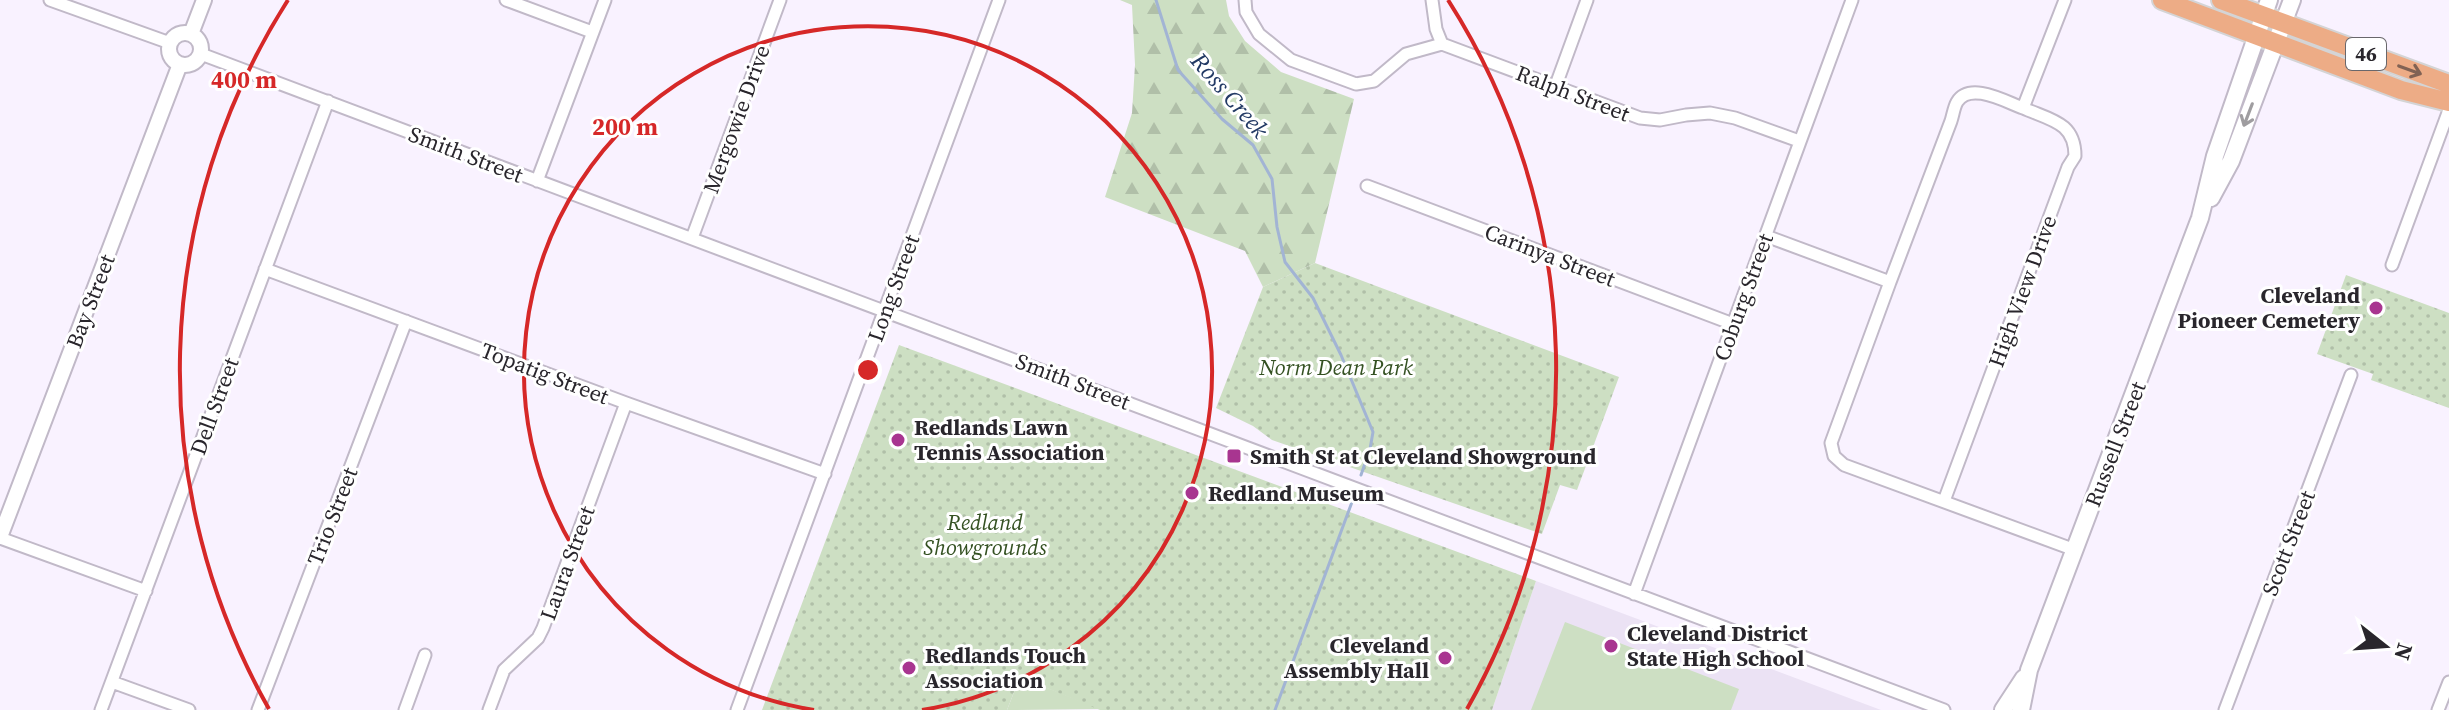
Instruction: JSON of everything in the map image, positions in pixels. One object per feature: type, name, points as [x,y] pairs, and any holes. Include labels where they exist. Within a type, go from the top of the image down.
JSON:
[{"type":"main road","name":"46","points":[[2162,0],[2401,90],[2449,102]]},
{"type":"main road","name":"46","points":[[2221,0],[2266,8],[2284,24],[2449,84]]},
{"type":"main road","name":"Russell Street","points":[[2200,218],[2231,161],[2292,0]]},
{"type":"main road","name":"Russell Street","points":[[2021,710],[2029,670],[2200,218],[2215,156],[2266,8]]},
{"type":"main road","name":"Russell Street","points":[[2003,710],[2029,670]]},
{"type":"street","points":[[191,34],[204,0]]},
{"type":"street","points":[[506,0],[592,32]]},
{"type":"street","points":[[537,181],[605,0]]},
{"type":"street","name":"Mergowie Drive","points":[[692,238],[780,0]]},
{"type":"street","name":"Long Street","points":[[737,710],[999,0]]},
{"type":"street","points":[[1245,0],[1246,12],[1259,34],[1291,60],[1356,84],[1374,81],[1406,54],[1442,44],[1436,29],[1432,0]]},
{"type":"street","points":[[1556,85],[1587,0]]},
{"type":"street","name":"Coburg Street","points":[[1634,594],[1852,0]]},
{"type":"street","points":[[2023,108],[2065,0]]},
{"type":"street","points":[[54,1],[170,43]]},
{"type":"street","points":[[181,33],[191,34],[200,42],[201,54],[193,64],[180,64],[171,56],[170,43],[181,33]]},
{"type":"street","name":"Ralph Street","points":[[1442,44],[1640,118],[1660,120],[1710,113],[1735,118],[1799,141]]},
{"type":"street","name":"Smith Street","points":[[201,54],[1944,710]]},
{"type":"street","name":"Bay Street","points":[[0,538],[180,64]]},
{"type":"street","name":"High View Drive","points":[[1944,501],[2068,167],[2075,156],[2073,135],[2064,126],[1977,92],[1963,96],[1956,103],[1831,443],[1834,456],[1844,465],[2075,550]]},
{"type":"street","name":"Dell Street","points":[[101,710],[328,101]]},
{"type":"street","points":[[2392,265],[2449,110]]},
{"type":"street","name":"Carinya Street","points":[[1367,186],[1733,324]]},
{"type":"street","points":[[1766,236],[1890,282]]},
{"type":"street","name":"Topatig Street","points":[[265,269],[825,474]]},
{"type":"street","name":"Trio Street","points":[[258,710],[406,321]]},
{"type":"street","name":"Scott Street","points":[[2225,710],[2351,375]]},
{"type":"street","name":"Laura Street","points":[[489,710],[504,670],[538,638],[543,628],[626,403]]},
{"type":"street","points":[[0,538],[146,591]]},
{"type":"street","points":[[405,710],[425,655]]},
{"type":"street","points":[[112,682],[189,710]]},
{"type":"street","points":[[2438,710],[2449,682]]},
{"type":"shaded area","name":"Cleveland District State High School","points":[[1536,581],[1881,710],[1492,710]]},
{"type":"green space","points":[[1120,0],[1226,0],[1229,16],[1245,41],[1281,72],[1354,99],[1315,263],[1263,287],[1245,251],[1105,197],[1132,113],[1135,65],[1132,5]]},
{"type":"green space","name":"Norm Dean Park","points":[[1315,263],[1619,377],[1577,490],[1560,485],[1542,534],[1272,440],[1253,426],[1216,408],[1263,287]]},
{"type":"green space","points":[[2346,275],[2449,313],[2449,408],[2371,380],[2373,374],[2317,354]]},
{"type":"green space","name":"Redland Showgrounds","points":[[899,345],[1536,581],[1492,710],[1100,710],[1020,677],[1007,710],[762,710]]},
{"type":"green space","points":[[1565,622],[1739,689],[1731,710],[1531,710]]},
{"type":"green space","points":[[1020,677],[1100,709],[1007,710]]},
{"type":"waterway","name":"Ross Creek","points":[[1156,0],[1178,70],[1222,119],[1253,145],[1272,179],[1277,227],[1285,262],[1313,298],[1373,432],[1361,475]]},
{"type":"waterway","name":"Ross Creek","points":[[1275,710],[1352,502]]},
{"type":"place","name":"Cleveland Pioneer Cemetery","points":[[2376,308]]},
{"type":"place","name":"Redlands Lawn Tennis Association","points":[[898,440]]},
{"type":"place","name":"Smith St at Cleveland Showground","points":[[1234,456]]},
{"type":"place","name":"Redland Museum","points":[[1192,493]]},
{"type":"place","name":"Cleveland District State High School","points":[[1611,646]]},
{"type":"place","name":"Cleveland Assembly Hall","points":[[1445,658]]},
{"type":"place","name":"Redlands Touch Association","points":[[909,668]]}]
